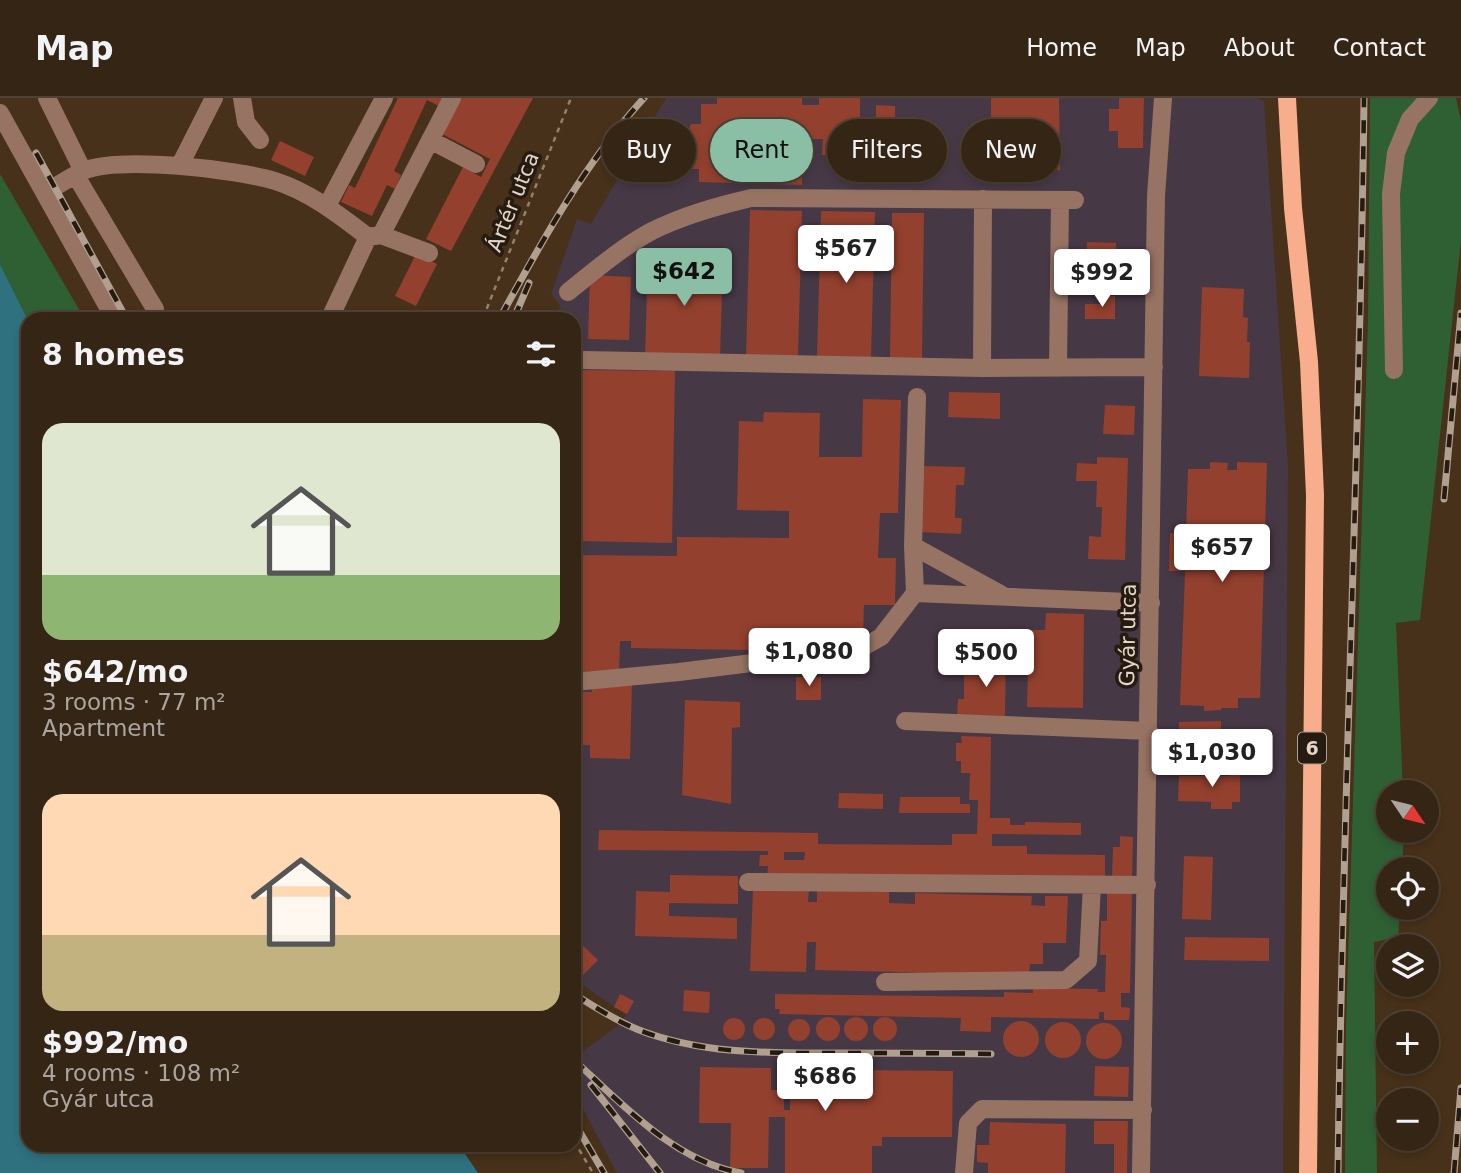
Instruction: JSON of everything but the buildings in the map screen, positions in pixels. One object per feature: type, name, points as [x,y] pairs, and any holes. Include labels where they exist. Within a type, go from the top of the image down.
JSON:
[{"type":"main road","name":"6","points":[[1287,98],[1293,208],[1309,362],[1315,495],[1308,1173]]},
{"type":"street","points":[[47,98],[79,173],[155,309]]},
{"type":"street","points":[[180,165],[214,98]]},
{"type":"street","points":[[242,98],[246,122],[260,140]]},
{"type":"street","points":[[327,206],[384,98]]},
{"type":"street","points":[[333,312],[452,98]]},
{"type":"street","name":"Gyár utca","points":[[1142,1173],[1156,196],[1163,98]]},
{"type":"street","points":[[1394,370],[1391,194],[1396,153],[1410,119],[1429,98]]},
{"type":"street","points":[[0,113],[111,312]]},
{"type":"street","points":[[430,140],[476,164]]},
{"type":"street","points":[[45,193],[79,173],[104,166],[180,165],[256,176],[277,182],[327,206],[374,236],[429,253]]},
{"type":"street","points":[[568,292],[603,264],[651,232],[705,209],[751,198],[1068,200],[1058,368]]},
{"type":"street","points":[[982,368],[983,199]]},
{"type":"street","points":[[584,360],[982,368],[1154,367]]},
{"type":"street","points":[[581,681],[858,650],[881,637],[915,593],[913,546],[917,397]]},
{"type":"street","points":[[913,546],[1005,597]]},
{"type":"street","points":[[915,593],[1151,603]]},
{"type":"street","points":[[905,721],[1149,731]]},
{"type":"street","points":[[748,882],[1147,885]]},
{"type":"street","points":[[886,982],[1066,980],[1088,961],[1091,885]]},
{"type":"street","points":[[964,1173],[968,1123],[982,1109],[1143,1110]]},
{"type":"path","name":"Ártér utca","points":[[486,312],[571,98]]},
{"type":"path","points":[[581,1152],[593,1173]]},
{"type":"shaded area","points":[[666,98],[1257,98],[1264,101],[1288,467],[1283,1173],[617,1173],[581,1105],[581,1053],[617,1026],[626,1015],[581,984],[581,312],[557,312],[561,307],[551,294],[577,219],[591,224],[616,182],[696,182],[696,119],[654,119]]},
{"type":"green space","points":[[1370,98],[1456,98],[1461,121],[1461,240],[1420,620],[1396,623],[1402,780],[1376,780],[1376,844],[1403,844],[1403,857],[1376,857],[1376,920],[1399,920],[1398,934],[1376,934],[1374,942],[1377,1173],[1345,1173],[1346,1026],[1368,320]]},
{"type":"green space","points":[[0,174],[80,312],[24,312],[0,264]]},
{"type":"water","points":[[0,264],[24,312],[21,312],[21,1152],[464,1152],[478,1173],[0,1173]]},
{"type":"railway","points":[[503,312],[549,230],[584,175],[644,98]]},
{"type":"railway","points":[[1338,1173],[1364,98]]},
{"type":"railway","points":[[36,153],[123,312]]},
{"type":"railway","points":[[517,312],[529,283]]},
{"type":"railway","points":[[1444,499],[1461,313]]},
{"type":"railway","points":[[581,998],[639,1030],[663,1038],[713,1048],[790,1053],[991,1054]]},
{"type":"railway","points":[[581,1066],[630,1112],[671,1144],[717,1167],[741,1173]]},
{"type":"railway","points":[[591,1085],[660,1173]]},
{"type":"railway","points":[[1454,1173],[1461,1088]]},
{"type":"railway","points":[[581,1134],[604,1173]]}]
